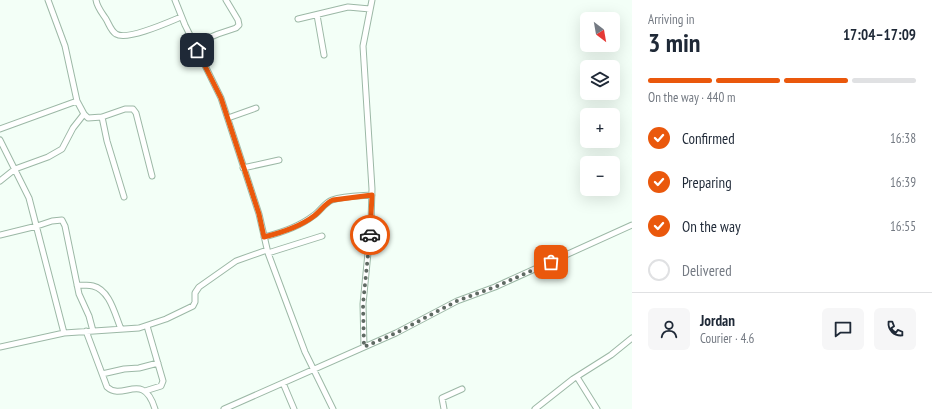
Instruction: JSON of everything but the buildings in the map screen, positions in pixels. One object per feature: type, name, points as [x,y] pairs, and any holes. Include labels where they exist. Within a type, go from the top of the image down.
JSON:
[{"type":"street","points":[[48,0],[65,46],[77,101],[84,114],[88,118],[102,117],[125,109],[133,109],[136,113],[152,176]]},
{"type":"street","points":[[96,0],[112,30],[115,34],[120,36],[141,32],[181,17]]},
{"type":"street","points":[[175,0],[181,17],[221,98],[259,214],[268,251],[299,337],[332,409]]},
{"type":"street","points":[[194,44],[236,28],[238,25],[238,20],[226,0]]},
{"type":"street","points":[[364,347],[363,304],[370,242],[372,195],[363,46],[372,0]]},
{"type":"street","points":[[298,19],[348,7],[370,9]]},
{"type":"street","points":[[317,15],[324,55]]},
{"type":"street","points":[[0,129],[77,101]]},
{"type":"street","points":[[228,118],[256,108]]},
{"type":"street","points":[[0,181],[15,169],[48,157],[62,149],[73,128],[84,114]]},
{"type":"street","points":[[102,117],[107,141],[124,197]]},
{"type":"street","points":[[0,140],[29,198],[64,333]]},
{"type":"street","points":[[243,168],[279,160]]},
{"type":"street","points":[[264,237],[280,233],[307,220],[319,212],[330,201],[372,195]]},
{"type":"street","points":[[0,235],[62,220],[64,223],[81,298],[89,316],[93,331]]},
{"type":"street","points":[[224,409],[396,333],[457,301],[495,287],[632,225]]},
{"type":"street","points":[[0,347],[64,333],[130,329],[146,326],[182,312],[193,306],[195,302],[195,293],[199,287],[236,261],[250,255],[322,236]]},
{"type":"street","points":[[78,285],[93,286],[105,294],[112,305],[121,329]]},
{"type":"street","points":[[145,391],[163,384],[163,378],[146,326]]},
{"type":"street","points":[[86,331],[105,384],[110,390],[142,389],[151,398],[155,409]]},
{"type":"street","points":[[535,409],[577,377],[611,355],[632,338]]},
{"type":"street","points":[[102,374],[124,369],[139,368],[158,362]]},
{"type":"street","points":[[577,377],[597,409]]},
{"type":"street","points":[[283,383],[294,409]]},
{"type":"street","points":[[444,409],[442,398],[462,390]]},
{"type":"way so far","points":[[370,235],[363,304],[364,347],[396,333],[457,301],[495,287],[551,262]]},
{"type":"route","points":[[197,50],[221,98],[259,214],[264,237],[280,233],[307,220],[319,212],[330,201],[339,198],[372,195],[370,235]]}]
